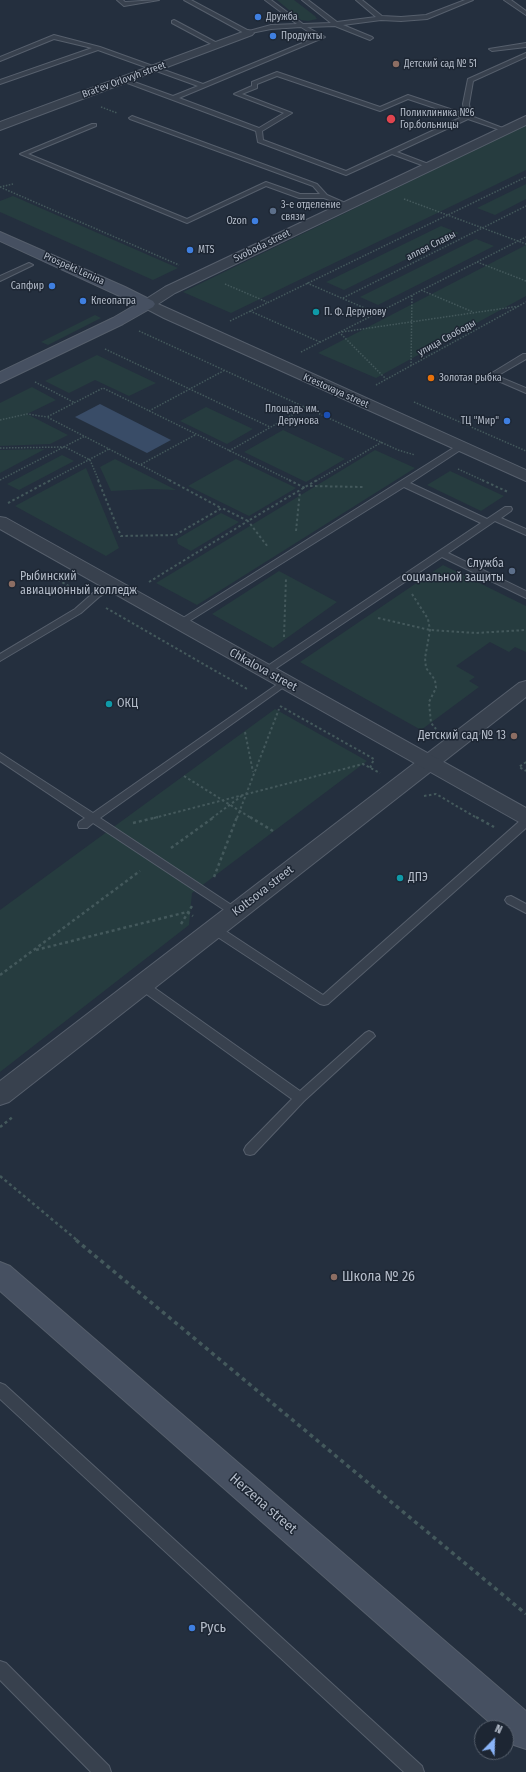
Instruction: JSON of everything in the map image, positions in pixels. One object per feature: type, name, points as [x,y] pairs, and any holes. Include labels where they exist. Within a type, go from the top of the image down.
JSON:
[{"type":"main road","name":"Prospekt Lenina","points":[[0,236],[148,304]]},
{"type":"main road","name":"Svoboda street","points":[[0,378],[118,321],[148,304]]},
{"type":"main road","name":"Herzena street","points":[[0,1274],[526,1733]]},
{"type":"street","name":"Brat'ev Orlovyh street","points":[[0,126],[248,33]]},
{"type":"street","name":"Svoboda street","points":[[148,304],[170,290],[526,120]]},
{"type":"street","name":"Krestovaya street","points":[[148,304],[168,315],[526,476]]},
{"type":"street","name":"Chkalova street","points":[[0,522],[526,817]]},
{"type":"street","name":"Koltsova street","points":[[0,1096],[526,687]]},
{"type":"lane","points":[[120,0],[124,4],[156,0]]},
{"type":"lane","points":[[188,0],[197,0]]},
{"type":"lane","points":[[188,0],[248,33],[270,27],[336,24],[381,18],[401,19],[427,16],[470,0]]},
{"type":"lane","points":[[174,98],[322,37],[268,0]]},
{"type":"lane","points":[[305,0],[336,24],[370,38]]},
{"type":"lane","points":[[359,0],[381,18]]},
{"type":"lane","points":[[507,0],[526,13]]},
{"type":"lane","points":[[174,22],[217,45]]},
{"type":"lane","points":[[0,59],[54,37],[98,48],[204,86]]},
{"type":"lane","points":[[492,49],[526,45]]},
{"type":"lane","points":[[0,82],[98,48]]},
{"type":"lane","points":[[468,117],[466,104],[470,80],[526,55]]},
{"type":"lane","points":[[259,130],[289,113],[237,94],[255,87],[254,83],[276,74],[380,109],[408,97],[505,130]]},
{"type":"lane","points":[[124,80],[259,130]]},
{"type":"lane","points":[[259,130],[260,141],[346,173],[468,117]]},
{"type":"lane","points":[[132,118],[315,185],[325,196]]},
{"type":"lane","points":[[94,125],[23,154],[187,221],[266,184],[299,196],[325,196],[346,205]]},
{"type":"lane","points":[[391,152],[429,166]]},
{"type":"lane","points":[[0,279],[29,265]]},
{"type":"lane","points":[[526,356],[491,376],[526,391]]},
{"type":"lane","points":[[180,623],[461,447]]},
{"type":"lane","points":[[400,486],[492,521],[526,532]]},
{"type":"lane","points":[[266,672],[508,510]]},
{"type":"lane","points":[[442,554],[526,595]]},
{"type":"lane","points":[[0,658],[78,611],[91,599],[112,585]]},
{"type":"lane","points":[[88,822],[285,682]]},
{"type":"lane","points":[[0,756],[88,822],[109,829],[235,913]]},
{"type":"lane","points":[[214,929],[324,1001],[526,822]]},
{"type":"lane","points":[[511,900],[526,909]]},
{"type":"lane","points":[[142,985],[300,1098]]},
{"type":"lane","points":[[250,1150],[300,1098],[369,1036]]},
{"type":"lane","points":[[0,1390],[416,1772]]},
{"type":"lane","points":[[0,1670],[103,1772]]},
{"type":"path","points":[[96,105],[132,118]]},
{"type":"path","points":[[230,321],[526,177]]},
{"type":"path","points":[[0,187],[8,183],[13,184]]},
{"type":"path","points":[[0,187],[181,265]]},
{"type":"path","points":[[380,190],[526,244]]},
{"type":"path","name":"аллея Славы","points":[[343,298],[526,206]]},
{"type":"path","points":[[301,352],[526,237]]},
{"type":"path","points":[[477,262],[526,282]]},
{"type":"path","points":[[203,275],[267,302]]},
{"type":"path","points":[[308,283],[377,313]]},
{"type":"path","points":[[421,290],[473,313]]},
{"type":"path","points":[[411,366],[412,295]]},
{"type":"path","name":"улица Свободы","points":[[376,385],[526,302]]},
{"type":"path","points":[[339,332],[520,306]]},
{"type":"path","points":[[250,311],[320,342]]},
{"type":"path","points":[[135,329],[382,442],[405,452],[438,461],[512,493]]},
{"type":"path","points":[[339,332],[386,379]]},
{"type":"path","points":[[103,348],[270,427]]},
{"type":"path","points":[[148,411],[225,370]]},
{"type":"path","points":[[34,382],[75,403]]},
{"type":"path","points":[[48,417],[103,388],[195,435],[305,488]]},
{"type":"path","points":[[229,451],[306,407]]},
{"type":"path","points":[[0,420],[27,414],[48,417],[248,521],[275,556],[286,564],[284,660]]},
{"type":"path","points":[[140,465],[195,435]]},
{"type":"path","points":[[0,480],[85,436]]},
{"type":"path","points":[[147,583],[248,521],[382,442]]},
{"type":"path","points":[[0,448],[64,447],[90,460],[121,536],[175,535],[222,508]]},
{"type":"path","points":[[5,505],[110,449]]},
{"type":"path","points":[[309,486],[400,486]]},
{"type":"path","points":[[299,496],[300,491]]},
{"type":"path","points":[[52,577],[263,698],[374,759],[370,768]]},
{"type":"path","points":[[403,580],[428,619],[430,630],[425,658],[426,668],[435,680],[436,688],[430,702],[431,723],[435,729]]},
{"type":"path","points":[[354,613],[430,630],[476,633],[526,630]]},
{"type":"path","points":[[180,926],[187,912],[215,875],[280,706],[285,682]]},
{"type":"path","points":[[526,762],[519,767],[526,771]]},
{"type":"path","points":[[109,829],[363,764]]},
{"type":"path","points":[[167,766],[273,832]]},
{"type":"path","points":[[0,974],[245,794]]},
{"type":"path","points":[[436,794],[510,836]]},
{"type":"path","points":[[34,950],[187,912]]},
{"type":"path","points":[[0,1176],[526,1614]]},
{"type":"green space","points":[[277,0],[294,0],[317,19],[308,21],[301,20]]},
{"type":"green space","points":[[526,125],[526,170],[231,313],[183,292]]},
{"type":"green space","points":[[526,184],[526,199],[495,215],[477,208]]},
{"type":"green space","points":[[13,196],[178,268],[153,280],[0,212],[0,201]]},
{"type":"green space","points":[[441,226],[459,233],[344,290],[326,282]]},
{"type":"green space","points":[[476,239],[494,246],[378,305],[360,297]]},
{"type":"green space","points":[[526,245],[526,296],[376,378],[318,353]]},
{"type":"green space","points":[[95,315],[101,318],[48,345],[41,342]]},
{"type":"green space","points":[[97,355],[156,383],[129,396],[95,380],[69,393],[45,381]]},
{"type":"green space","points":[[32,387],[56,400],[27,414],[68,435],[50,444],[0,446],[0,403]]},
{"type":"green space","points":[[206,407],[253,429],[227,444],[180,421]]},
{"type":"green space","points":[[283,430],[345,459],[306,482],[244,452]]},
{"type":"green space","points":[[45,449],[0,473],[0,450]]},
{"type":"green space","points":[[375,450],[415,468],[197,605],[156,583]]},
{"type":"green space","points":[[62,455],[74,461],[19,490],[7,484]]},
{"type":"green space","points":[[115,459],[176,490],[151,489],[111,491],[100,467]]},
{"type":"green space","points":[[236,459],[296,488],[249,516],[188,486]]},
{"type":"green space","points":[[86,468],[119,548],[106,556],[15,506]]},
{"type":"green space","points":[[450,471],[504,496],[481,511],[427,485]]},
{"type":"green space","points":[[221,513],[239,522],[191,551],[178,544],[177,539]]},
{"type":"green space","points":[[443,565],[526,606],[526,652],[515,647],[509,652],[490,642],[456,666],[475,677],[469,681],[479,687],[421,730],[300,662]]},
{"type":"green space","points":[[279,571],[337,602],[273,648],[212,614]]},
{"type":"green space","points":[[275,709],[367,761],[192,893],[189,925],[0,1072],[0,910]]},
{"type":"water","points":[[100,404],[171,440],[147,453],[75,417]]},
{"type":"place","name":"Дружба","points":[[258,17]]},
{"type":"place","name":"Продукты","points":[[273,36]]},
{"type":"place","name":"Детский сад № 51","points":[[396,64]]},
{"type":"place","name":"Поликлиника №6 Гор.больницы","points":[[391,119]]},
{"type":"place","name":"3-е отделение связи","points":[[273,211]]},
{"type":"place","name":"Ozon","points":[[255,221]]},
{"type":"place","name":"MTS","points":[[190,250]]},
{"type":"place","name":"Сапфир","points":[[52,286]]},
{"type":"place","name":"Клеопатра","points":[[83,301]]},
{"type":"place","name":"П. Ф. Дерунову","points":[[316,312]]},
{"type":"place","name":"Золотая рыбка","points":[[431,378]]},
{"type":"place","name":"Площадь им. Дерунова","points":[[327,415]]},
{"type":"place","name":"ТЦ \"Мир\"","points":[[507,421]]},
{"type":"place","name":"Служба социальной защиты","points":[[512,571]]},
{"type":"place","name":"Рыбинский авиационный колледж","points":[[12,584]]},
{"type":"place","name":"ОКЦ","points":[[109,704]]},
{"type":"place","name":"Детский сад № 13","points":[[514,736]]},
{"type":"place","name":"ДПЭ","points":[[400,878]]},
{"type":"place","name":"Школа № 26","points":[[334,1277]]},
{"type":"place","name":"Русь","points":[[192,1628]]}]
